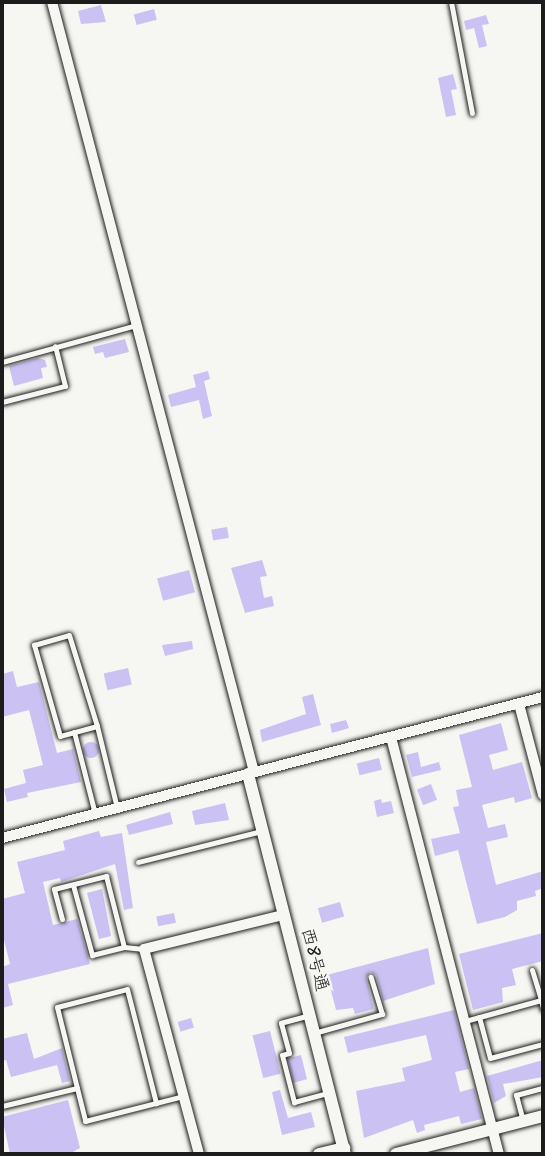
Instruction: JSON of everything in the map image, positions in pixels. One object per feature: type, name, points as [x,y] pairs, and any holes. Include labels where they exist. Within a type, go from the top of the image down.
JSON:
[{"type":"street","points":[[52,2],[251,773]]},
{"type":"street","points":[[2,838],[543,697]]},
{"type":"street","points":[[519,704],[543,795]]},
{"type":"street","points":[[391,737],[499,1154]]},
{"type":"street","name":"西8号通","points":[[251,773],[262,831],[344,1151]]},
{"type":"street","points":[[199,1154],[144,949],[284,915]]},
{"type":"street","points":[[396,1154],[543,1116]]},
{"type":"street","points":[[319,1154],[344,1151]]},
{"type":"lane","points":[[451,2],[472,113]]},
{"type":"lane","points":[[2,362],[137,325]]},
{"type":"lane","points":[[2,402],[65,386],[55,346]]},
{"type":"lane","points":[[97,726],[60,736],[34,645],[69,635],[97,726],[117,808]]},
{"type":"lane","points":[[74,732],[95,814]]},
{"type":"lane","points":[[138,862],[262,831]]},
{"type":"lane","points":[[62,919],[54,889],[106,876],[124,947]]},
{"type":"lane","points":[[74,885],[92,955],[124,947],[144,949]]},
{"type":"lane","points":[[532,970],[543,1009]]},
{"type":"lane","points":[[314,1033],[382,1014],[371,977]]},
{"type":"lane","points":[[156,1103],[127,989],[57,1007],[85,1121],[156,1103],[183,1096]]},
{"type":"lane","points":[[465,1021],[541,1000]]},
{"type":"lane","points":[[310,1015],[281,1023],[289,1053],[282,1055],[294,1102],[329,1093]]},
{"type":"lane","points":[[479,1017],[490,1058],[543,1044]]},
{"type":"lane","points":[[2,1106],[77,1088]]},
{"type":"lane","points":[[523,1121],[516,1095],[543,1088]]},
{"type":"building","points":[[101,5],[106,22],[81,24],[78,11]]},
{"type":"building","points":[[154,9],[157,20],[137,25],[134,14]]},
{"type":"building","points":[[486,15],[489,24],[482,25],[487,46],[479,48],[474,28],[466,30],[464,21]]},
{"type":"building","points":[[453,74],[457,89],[451,90],[456,115],[446,117],[438,78]]},
{"type":"building","points":[[125,339],[129,352],[105,358],[103,352],[95,354],[93,347]]},
{"type":"building","points":[[38,358],[45,360],[47,367],[41,368],[43,378],[14,386],[9,366]]},
{"type":"building","points":[[208,371],[210,379],[204,381],[212,416],[203,419],[199,400],[171,407],[168,395],[196,387],[193,375]]},
{"type":"building","points":[[227,527],[229,538],[213,541],[211,530]]},
{"type":"building","points":[[262,560],[267,576],[260,577],[264,598],[272,596],[274,606],[245,613],[231,568]]},
{"type":"building","points":[[189,570],[195,592],[163,601],[157,579]]},
{"type":"building","points":[[192,641],[193,649],[165,656],[162,645]]},
{"type":"building","points":[[128,668],[132,685],[107,690],[104,674]]},
{"type":"building","points":[[13,671],[17,687],[39,682],[57,753],[73,749],[81,782],[27,793],[28,797],[7,802],[4,789],[26,783],[23,770],[43,765],[29,710],[2,717],[2,674]]},
{"type":"building","points":[[313,694],[321,725],[262,742],[260,730],[306,714],[302,697]]},
{"type":"building","points":[[346,720],[349,728],[332,733],[330,724]]},
{"type":"building","points":[[501,723],[508,750],[489,755],[493,770],[522,762],[532,798],[515,803],[514,797],[482,805],[488,828],[505,824],[508,837],[486,842],[496,885],[543,871],[543,888],[535,891],[536,896],[517,901],[517,910],[505,917],[477,924],[458,850],[435,856],[431,839],[460,833],[453,807],[459,806],[456,790],[472,787],[459,735]]},
{"type":"building","points":[[88,742],[94,742],[99,750],[97,756],[88,758],[83,753],[83,747]]},
{"type":"building","points":[[418,752],[421,767],[439,762],[441,770],[412,777],[406,755]]},
{"type":"building","points":[[379,758],[382,770],[360,775],[357,764]]},
{"type":"building","points":[[431,784],[437,800],[423,805],[417,789]]},
{"type":"building","points":[[381,799],[382,803],[391,801],[394,813],[377,817],[374,801]]},
{"type":"building","points":[[225,803],[229,820],[195,825],[192,811]]},
{"type":"building","points":[[170,812],[173,824],[129,835],[126,825]]},
{"type":"building","points":[[99,831],[101,837],[122,833],[133,908],[124,910],[115,864],[61,882],[60,878],[43,882],[53,925],[77,919],[90,964],[8,984],[13,1005],[2,1008],[2,967],[10,964],[2,932],[2,899],[25,893],[17,862],[65,850],[63,841]]},
{"type":"building","points":[[102,889],[111,936],[99,939],[87,893]]},
{"type":"building","points":[[340,902],[344,916],[322,923],[318,908]]},
{"type":"building","points":[[174,913],[176,923],[158,926],[156,916]]},
{"type":"building","points":[[543,933],[543,961],[512,969],[516,985],[502,988],[503,1002],[473,1010],[459,954]]},
{"type":"building","points":[[428,948],[435,984],[383,1001],[376,975],[370,972],[366,978],[374,1009],[355,1014],[353,1008],[336,1010],[327,975]]},
{"type":"building","points":[[454,1010],[469,1069],[455,1072],[460,1092],[474,1088],[482,1119],[461,1124],[459,1116],[424,1125],[425,1130],[417,1133],[413,1120],[364,1138],[356,1091],[405,1081],[402,1068],[432,1060],[426,1035],[348,1053],[344,1037]]},
{"type":"building","points":[[191,1018],[194,1028],[181,1032],[178,1022]]},
{"type":"building","points":[[270,1031],[281,1074],[263,1078],[253,1035]]},
{"type":"building","points":[[27,1033],[34,1059],[62,1048],[70,1081],[62,1083],[57,1065],[11,1077],[6,1060],[2,1061],[2,1039]]},
{"type":"building","points":[[301,1055],[307,1079],[293,1083],[287,1058]]},
{"type":"building","points":[[543,1060],[543,1077],[503,1084],[506,1096],[494,1103],[487,1076]]},
{"type":"building","points":[[280,1090],[288,1118],[311,1112],[315,1127],[282,1135],[272,1092]]},
{"type":"building","points":[[68,1100],[80,1148],[69,1154],[10,1154],[2,1117]]}]
